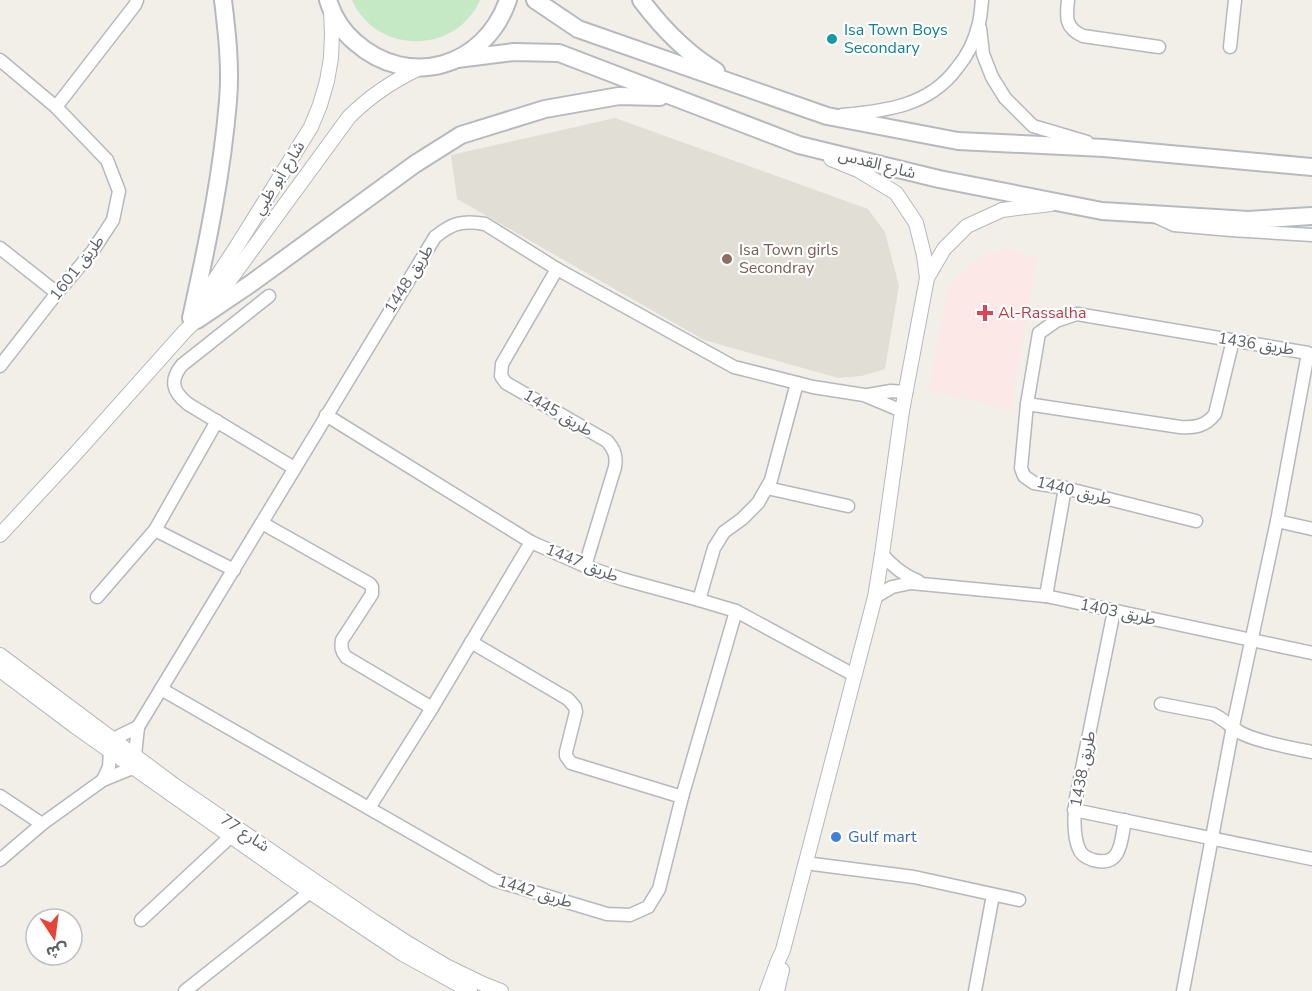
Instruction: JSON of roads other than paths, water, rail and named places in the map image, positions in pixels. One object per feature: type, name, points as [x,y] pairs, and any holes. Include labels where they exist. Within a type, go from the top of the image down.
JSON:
[{"type":"main road","points":[[191,323],[218,183],[228,99],[229,48],[224,0]]},
{"type":"main road","points":[[330,5],[346,34],[367,53],[392,64],[420,68],[439,66],[476,48],[492,32],[508,0]]},
{"type":"main road","points":[[535,0],[578,29],[827,116],[958,141],[1104,148],[1312,167]]},
{"type":"main road","points":[[641,0],[657,21],[684,47],[714,69],[746,87]]},
{"type":"main road","name":"شارع القدس","points":[[457,59],[514,52],[559,53],[799,145],[935,178],[1102,211],[1248,220],[1312,216]]},
{"type":"main road","points":[[191,323],[253,282],[415,164],[461,135],[545,110],[620,96],[670,97]]},
{"type":"street","points":[[56,107],[137,0]]},
{"type":"street","points":[[827,116],[876,112],[905,105],[933,92],[952,75],[968,54],[979,24],[982,0]]},
{"type":"street","points":[[1068,0],[1066,16],[1068,23],[1077,34],[1159,47]]},
{"type":"street","points":[[1230,47],[1235,0]]},
{"type":"street","name":"شارع أبو ظبي","points":[[191,323],[311,126],[320,105],[329,70],[332,34],[330,5]]},
{"type":"street","points":[[979,24],[983,54],[992,77],[1005,98],[1033,126],[1104,148]]},
{"type":"street","name":"طريق 1601","points":[[0,60],[56,107],[106,160],[118,191],[113,220],[92,252],[0,366]]},
{"type":"street","name":"شارع أبو ظبي","points":[[0,535],[191,323],[210,307],[349,117],[382,88],[420,68]]},
{"type":"street","points":[[767,991],[783,950],[875,597],[902,411],[927,278],[916,223],[896,193],[858,170],[799,145]]},
{"type":"street","points":[[927,278],[944,249],[967,226],[1002,210],[1061,203]]},
{"type":"street","points":[[1151,214],[1174,225],[1312,235]]},
{"type":"street","name":"طريق 1448","points":[[135,761],[138,728],[435,237],[445,228],[471,221],[485,224],[557,269],[734,367],[813,387],[864,395],[902,411]]},
{"type":"street","points":[[0,248],[57,293]]},
{"type":"street","name":"طريق 1445","points":[[557,269],[502,364],[501,376],[506,383],[607,441],[615,452],[615,467],[585,567]]},
{"type":"street","points":[[269,296],[189,359],[177,371],[174,387],[188,404],[294,468]]},
{"type":"street","name":"طريق 1436","points":[[1039,333],[1056,321],[1077,314],[1308,353],[1277,521],[1233,726],[1186,990]]},
{"type":"street","name":"طريق 1440","points":[[1039,333],[1027,404],[1021,468],[1024,476],[1034,483],[1065,488],[1196,521]]},
{"type":"street","points":[[1027,404],[1180,427],[1197,427],[1210,420],[1215,414],[1233,340]]},
{"type":"street","points":[[699,600],[714,548],[724,532],[758,503],[771,480],[797,383]]},
{"type":"street","name":"طريق 1448","points":[[864,395],[891,391],[906,392]]},
{"type":"street","name":"طريق 1447","points":[[326,415],[531,542],[585,567],[736,612],[854,675]]},
{"type":"street","points":[[97,597],[154,530],[217,421]]},
{"type":"street","points":[[767,488],[848,506]]},
{"type":"street","points":[[1046,596],[1065,488]]},
{"type":"street","points":[[1277,521],[1312,529]]},
{"type":"street","points":[[262,523],[370,584],[372,594],[342,640],[343,653],[346,657],[432,708]]},
{"type":"street","points":[[154,530],[234,570]]},
{"type":"street","points":[[369,808],[531,542]]},
{"type":"street","name":"طريق 1403","points":[[882,554],[904,574],[921,583]]},
{"type":"street","name":"طريق 1403","points":[[875,597],[892,587],[921,583],[1046,596],[1312,653]]},
{"type":"street","name":"طريق 1438","points":[[1114,611],[1074,810],[1079,849],[1084,856],[1093,860],[1112,860],[1120,845],[1125,820]]},
{"type":"street","name":"طريق 1442","points":[[161,689],[494,880],[607,914],[630,915],[648,908],[659,889],[682,797],[736,612]]},
{"type":"street","points":[[471,642],[568,699],[575,707],[576,712],[566,752],[571,763],[682,797]]},
{"type":"street","name":"شارع 77","points":[[0,655],[231,836],[403,954],[470,991]]},
{"type":"street","name":"شارع 77","points":[[0,670],[76,728],[112,745]]},
{"type":"street","points":[[1161,704],[1213,714],[1249,736],[1312,752]]},
{"type":"street","points":[[103,780],[109,767],[112,745],[138,728]]},
{"type":"street","points":[[0,860],[42,824],[103,780],[135,761]]},
{"type":"street","name":"شارع 77","points":[[135,761],[409,944],[446,966],[501,991]]},
{"type":"street","points":[[0,796],[42,824]]},
{"type":"street","points":[[1074,810],[1312,859]]},
{"type":"street","points":[[141,920],[231,836]]},
{"type":"street","points":[[805,863],[915,877],[1019,900]]},
{"type":"street","points":[[185,991],[310,892]]},
{"type":"street","points":[[975,991],[993,894]]},
{"type":"street","points":[[777,991],[783,950]]},
{"type":"place","name":"Isa Town Boys Secondary","points":[[832,39]]},
{"type":"place","name":"Isa Town girls Secondray","points":[[727,259]]},
{"type":"place","name":"Al-Rassalha","points":[[985,313]]},
{"type":"place","name":"Gulf mart","points":[[836,837]]}]
